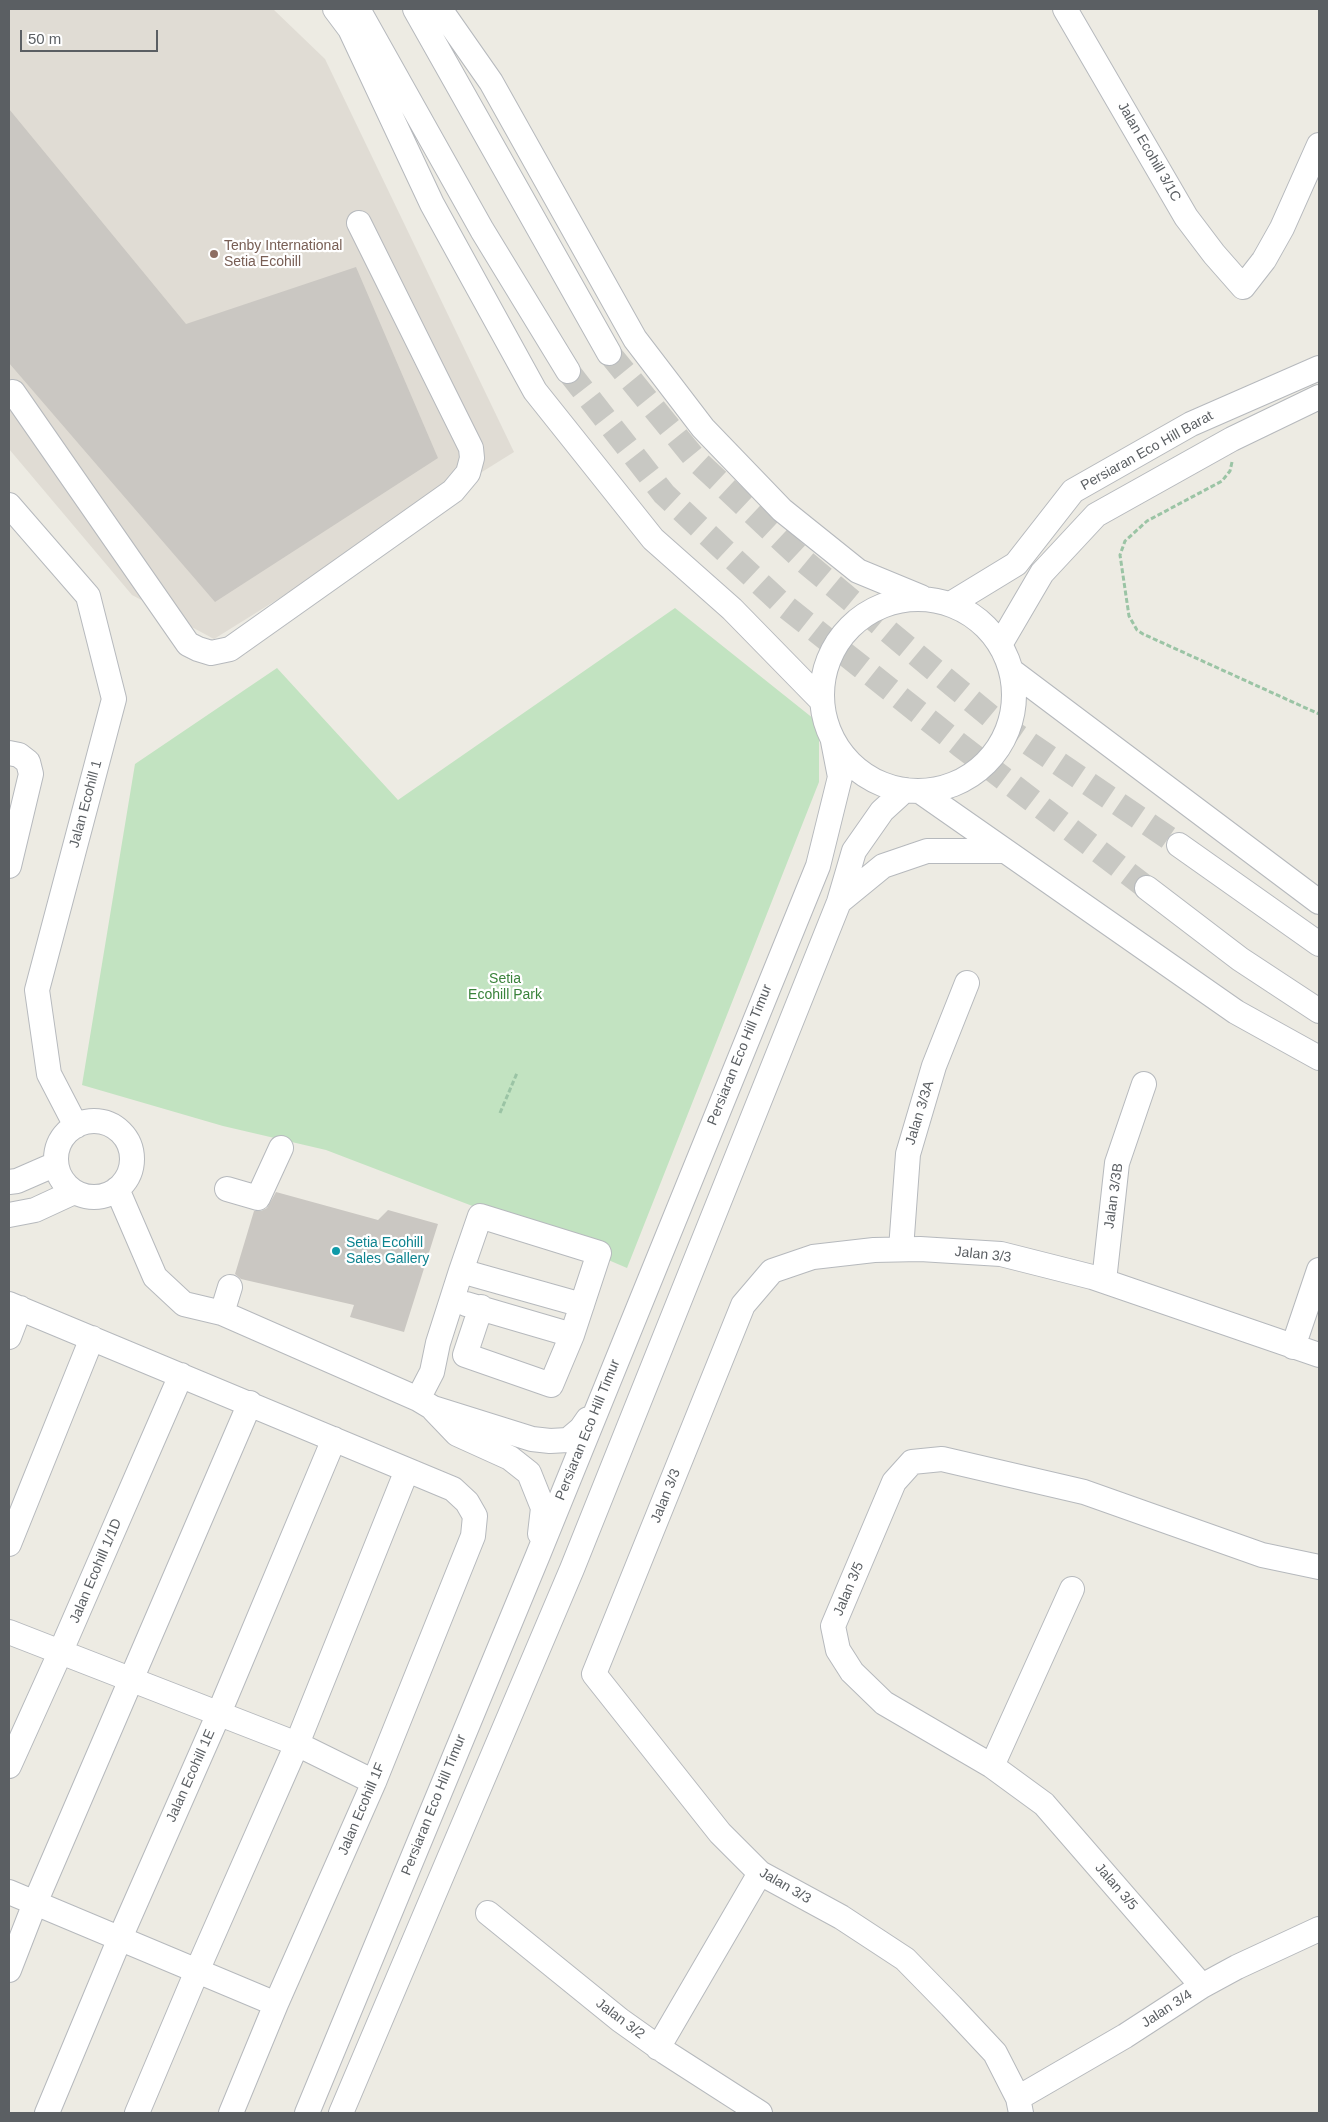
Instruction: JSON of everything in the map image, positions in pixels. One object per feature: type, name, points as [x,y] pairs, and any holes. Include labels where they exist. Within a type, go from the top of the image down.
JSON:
[{"type":"street","points":[[335,9],[350,29],[432,204],[535,391],[653,539],[732,609],[821,700]]},
{"type":"street","points":[[358,9],[482,230],[568,371]]},
{"type":"street","points":[[415,9],[609,353]]},
{"type":"street","points":[[440,9],[491,82],[635,339],[703,428],[782,510],[858,571],[921,597],[952,603],[980,619],[1001,643],[1013,672],[1015,706],[1005,738],[990,760],[970,777],[947,787],[913,791],[895,789],[870,779],[849,762],[833,741],[826,724],[821,700],[822,681],[830,656],[842,635],[861,617],[889,602],[921,597]]},
{"type":"street","name":"Jalan Ecohill 3/1C","points":[[1065,9],[1186,217],[1214,254],[1243,287],[1264,260],[1278,236],[1319,145]]},
{"type":"street","points":[[10,392],[188,644],[198,650],[211,652],[230,649],[453,492],[468,473],[472,458],[471,448],[359,223]]},
{"type":"street","name":"Persiaran Eco Hill Barat","points":[[952,603],[1016,564],[1073,491],[1191,424],[1319,368]]},
{"type":"street","points":[[1001,643],[1042,573],[1096,515],[1232,439],[1319,397]]},
{"type":"street","name":"Jalan Ecohill 1","points":[[10,507],[88,596],[114,699],[37,990],[49,1074],[76,1126]]},
{"type":"street","points":[[1013,672],[1319,902]]},
{"type":"street","name":"Persiaran Eco Hill Timur","points":[[307,2113],[538,1555],[597,1405],[818,866],[840,777],[833,741]]},
{"type":"street","points":[[9,866],[31,774],[18,757]]},
{"type":"street","points":[[913,791],[1004,851],[1236,1012],[1319,1058]]},
{"type":"street","points":[[341,2113],[568,1578],[839,902],[854,851],[882,811],[913,791]]},
{"type":"street","points":[[1179,846],[1319,944]]},
{"type":"street","points":[[839,902],[883,866],[927,851],[1004,851]]},
{"type":"street","points":[[1147,888],[1240,958],[1319,1011]]},
{"type":"street","name":"Jalan 3/3A","points":[[901,1249],[908,1154],[934,1066],[967,983]]},
{"type":"street","name":"Jalan 3/3B","points":[[1104,1281],[1118,1163],[1144,1084]]},
{"type":"street","points":[[98,1121],[109,1124],[126,1138],[132,1160],[130,1171],[117,1189],[96,1197],[74,1192],[60,1175],[56,1164],[60,1142],[67,1133],[76,1126],[98,1121]]},
{"type":"street","points":[[227,1189],[258,1198],[281,1148]]},
{"type":"street","points":[[9,1182],[17,1181],[56,1164]]},
{"type":"street","points":[[117,1189],[155,1277],[184,1304],[222,1312],[425,1404],[532,1439],[568,1440],[581,1428],[597,1405]]},
{"type":"street","points":[[9,1214],[35,1210],[74,1192]]},
{"type":"street","points":[[425,1404],[438,1343],[460,1271],[480,1216],[599,1254],[572,1334],[551,1385],[465,1355],[480,1307]]},
{"type":"street","name":"Jalan 3/3","points":[[1020,2105],[995,2054],[905,1958],[841,1917],[760,1873],[720,1832],[594,1674],[742,1305],[772,1271],[812,1257],[874,1250],[901,1249],[1001,1254],[1104,1281],[1319,1355]]},
{"type":"street","points":[[1293,1347],[1319,1270]]},
{"type":"street","points":[[460,1271],[582,1305]]},
{"type":"street","points":[[222,1312],[230,1287]]},
{"type":"street","points":[[452,1301],[480,1307],[572,1334]]},
{"type":"street","points":[[9,1337],[14,1306],[407,1470],[297,1744],[197,1971],[138,2113]]},
{"type":"street","points":[[9,1544],[92,1338]]},
{"type":"street","name":"Jalan Ecohill 1/1D","points":[[9,1766],[181,1375]]},
{"type":"street","points":[[9,1970],[35,1903],[250,1403]]},
{"type":"street","points":[[425,1404],[457,1434],[510,1458],[529,1473],[543,1508],[538,1555]]},
{"type":"street","name":"Jalan Ecohill 1E","points":[[47,2113],[334,1439]]},
{"type":"street","name":"Jalan 3/5","points":[[1202,1986],[1044,1804],[992,1766],[884,1703],[852,1672],[838,1650],[833,1626],[894,1482],[912,1462],[942,1459],[1084,1492],[1262,1555],[1319,1567]]},
{"type":"street","name":"Jalan Ecohill 1F","points":[[231,2113],[276,2004],[374,1782],[473,1536],[476,1516],[467,1502],[453,1489],[407,1470]]},
{"type":"street","points":[[992,1766],[1072,1589]]},
{"type":"street","points":[[9,1632],[297,1744],[374,1782]]},
{"type":"street","points":[[658,2048],[760,1873]]},
{"type":"street","points":[[9,1892],[276,2004]]},
{"type":"street","name":"Jalan 3/2","points":[[488,1913],[620,2020],[658,2048],[760,2113]]},
{"type":"street","name":"Jalan 3/4","points":[[1020,2105],[1202,1986],[1319,1928]]},
{"type":"path","points":[[1232,439],[1232,466],[1222,481],[1147,521],[1125,541],[1120,555],[1129,616],[1137,630],[1143,634],[1319,714]]},
{"type":"path","points":[[500,1113],[517,1072]]},
{"type":"shaded area","name":"Tenby International Setia Ecohill","points":[[9,9],[273,9],[325,59],[514,452],[214,639],[132,595],[9,449]]},
{"type":"green space","name":"Setia Ecohill Park","points":[[675,608],[819,723],[819,782],[627,1268],[564,1241],[326,1150],[223,1126],[82,1085],[135,764],[277,668],[398,800]]},
{"type":"building","points":[[9,109],[186,324],[356,267],[438,458],[215,602],[9,363]]},
{"type":"building","name":"Setia Ecohill Sales Gallery","points":[[276,1192],[378,1220],[388,1210],[438,1224],[404,1332],[350,1317],[354,1305],[241,1279],[235,1274],[254,1211],[261,1211],[267,1208]]},
{"type":"tunnel","points":[[609,353],[696,460],[805,562],[996,721],[1179,845]]},
{"type":"tunnel","points":[[568,371],[664,494],[781,603],[961,746],[1147,888]]},
{"type":"place","name":"Tenby International Setia Ecohill","points":[[214,254]]},
{"type":"place","name":"Setia Ecohill Sales Gallery","points":[[336,1251]]}]
